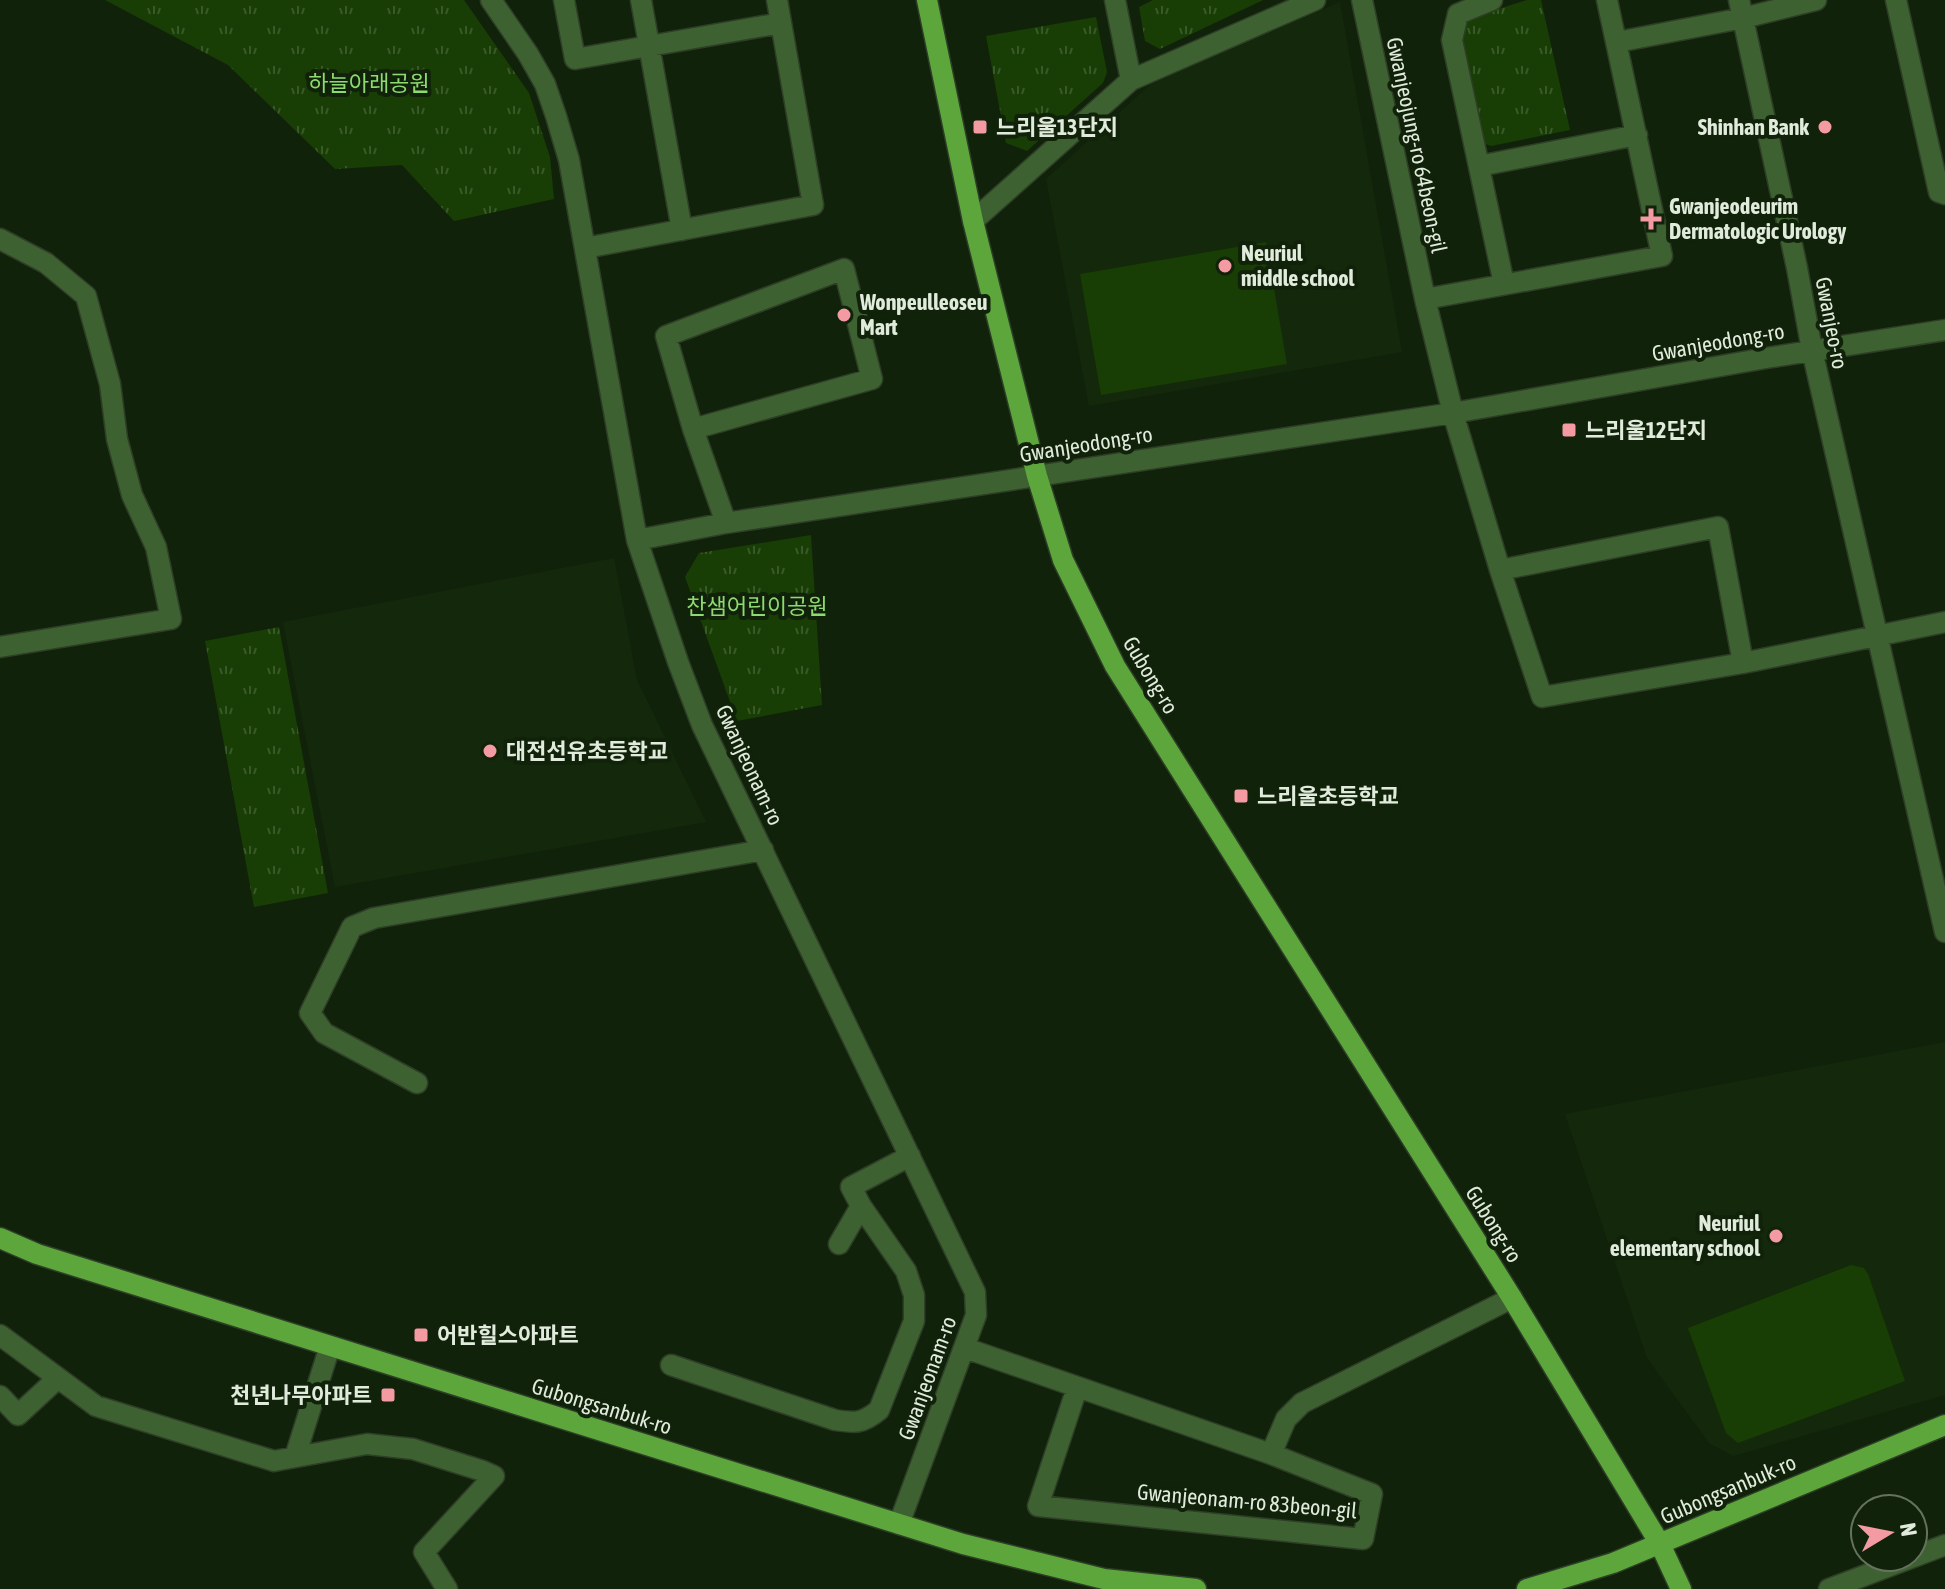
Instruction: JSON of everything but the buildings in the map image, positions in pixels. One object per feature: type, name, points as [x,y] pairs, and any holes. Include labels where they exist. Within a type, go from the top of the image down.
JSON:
[{"type":"main road","name":"Gubong-ro","points":[[927,0],[973,221],[1037,476],[1063,560],[1115,666],[1512,1298],[1660,1544],[1681,1589]]},
{"type":"main road","name":"Gubongsanbuk-ro","points":[[0,1238],[37,1254],[963,1544],[1104,1579],[1196,1589]]},
{"type":"main road","name":"Gubongsanbuk-ro","points":[[1527,1589],[1613,1563],[1945,1425]]},
{"type":"street","name":"Gwanjeonam-ro","points":[[491,0],[545,84],[569,160],[637,540],[678,662],[702,725],[975,1292],[976,1315],[899,1524]]},
{"type":"street","points":[[564,0],[575,59],[781,23]]},
{"type":"street","points":[[641,0],[682,230]]},
{"type":"street","points":[[585,248],[813,205],[777,0]]},
{"type":"street","points":[[1115,0],[1131,80]]},
{"type":"street","points":[[973,221],[1131,80],[1315,0]]},
{"type":"street","name":"Gwanjeojung-ro 64beon-gil","points":[[1362,0],[1425,299],[1453,413]]},
{"type":"street","points":[[1492,0],[1458,14],[1452,40],[1504,284]]},
{"type":"street","points":[[1425,299],[1662,256],[1607,0]]},
{"type":"street","points":[[1617,42],[1741,9],[1816,0]]},
{"type":"street","points":[[1896,0],[1939,192],[1945,194]]},
{"type":"street","name":"Gwanjeo-ro","points":[[1741,9],[1812,350],[1945,932]]},
{"type":"street","points":[[1479,166],[1637,135]]},
{"type":"street","points":[[0,239],[46,263],[86,296],[110,384],[117,439],[132,495],[156,547],[171,619],[0,647]]},
{"type":"street","points":[[693,429],[872,379],[844,269],[666,336],[693,429],[726,523]]},
{"type":"street","name":"Gwanjeodong-ro","points":[[637,540],[726,523],[1453,413],[1812,350],[1945,330]]},
{"type":"street","points":[[1453,413],[1542,697],[1743,663],[1945,622]]},
{"type":"street","points":[[1500,570],[1718,527],[1743,663]]},
{"type":"street","points":[[417,1083],[324,1033],[310,1013],[352,927],[374,918],[763,850]]},
{"type":"street","points":[[671,1365],[835,1420],[867,1420],[879,1410],[914,1321],[915,1308],[906,1271],[851,1187],[910,1156]]},
{"type":"street","points":[[839,1244],[861,1206]]},
{"type":"street","name":"Gubong-ro","points":[[1271,1454],[1286,1419],[1302,1403],[1512,1298]]},
{"type":"street","points":[[0,1335],[96,1406],[274,1461],[367,1444],[413,1449],[494,1476],[424,1552],[447,1589]]},
{"type":"street","points":[[295,1457],[330,1346]]},
{"type":"street","name":"Gwanjeonam-ro 83beon-gil","points":[[965,1348],[1271,1454],[1372,1494],[1363,1539],[1038,1506],[1077,1388]]},
{"type":"street","points":[[0,1396],[18,1415],[58,1378]]},
{"type":"street","points":[[1829,1589],[1945,1545]]},
{"type":"shaded area","name":"Neuriul middle school","points":[[1340,2],[1402,352],[1089,406],[1046,179],[1151,84]]},
{"type":"shaded area","name":"대전선유초등학교","points":[[614,558],[637,680],[706,822],[335,887],[283,622]]},
{"type":"shaded area","name":"Neuriul elementary school","points":[[1945,1042],[1945,1395],[1733,1456],[1709,1443],[1647,1358],[1565,1114]]},
{"type":"green space","name":"하늘아래공원","points":[[105,0],[464,0],[529,93],[550,157],[554,199],[454,221],[402,165],[335,169],[228,65]]},
{"type":"green space","points":[[1153,0],[1263,0],[1160,49],[1145,41],[1139,7]]},
{"type":"green space","points":[[1527,0],[1541,0],[1570,130],[1491,146],[1482,139],[1458,42],[1464,20]]},
{"type":"green space","points":[[1096,17],[1107,72],[1103,83],[1027,151],[1006,143],[986,36]]},
{"type":"green space","points":[[1266,242],[1287,364],[1101,395],[1080,274]]},
{"type":"green space","name":"찬샘어린이공원","points":[[811,535],[822,705],[737,721],[685,577],[699,553]]},
{"type":"green space","points":[[279,627],[328,893],[254,907],[205,641]]},
{"type":"green space","points":[[1851,1265],[1864,1268],[1868,1274],[1905,1381],[1738,1443],[1726,1433],[1688,1328]]},
{"type":"place","name":"느리울13단지","points":[[980,127]]},
{"type":"place","name":"Shinhan Bank","points":[[1825,127]]},
{"type":"place","name":"Gwanjeodeurim Dermatologic Urology","points":[[1651,219]]},
{"type":"place","name":"Neuriul middle school","points":[[1225,266]]},
{"type":"place","name":"Wonpeulleoseu Mart","points":[[844,315]]},
{"type":"place","name":"느리울12단지","points":[[1569,430]]},
{"type":"place","name":"대전선유초등학교","points":[[490,751]]},
{"type":"place","name":"느리울초등학교","points":[[1241,796]]},
{"type":"place","name":"Neuriul elementary school","points":[[1776,1236]]},
{"type":"place","name":"어반힐스아파트","points":[[421,1335]]},
{"type":"place","name":"천년나무아파트","points":[[388,1395]]}]
